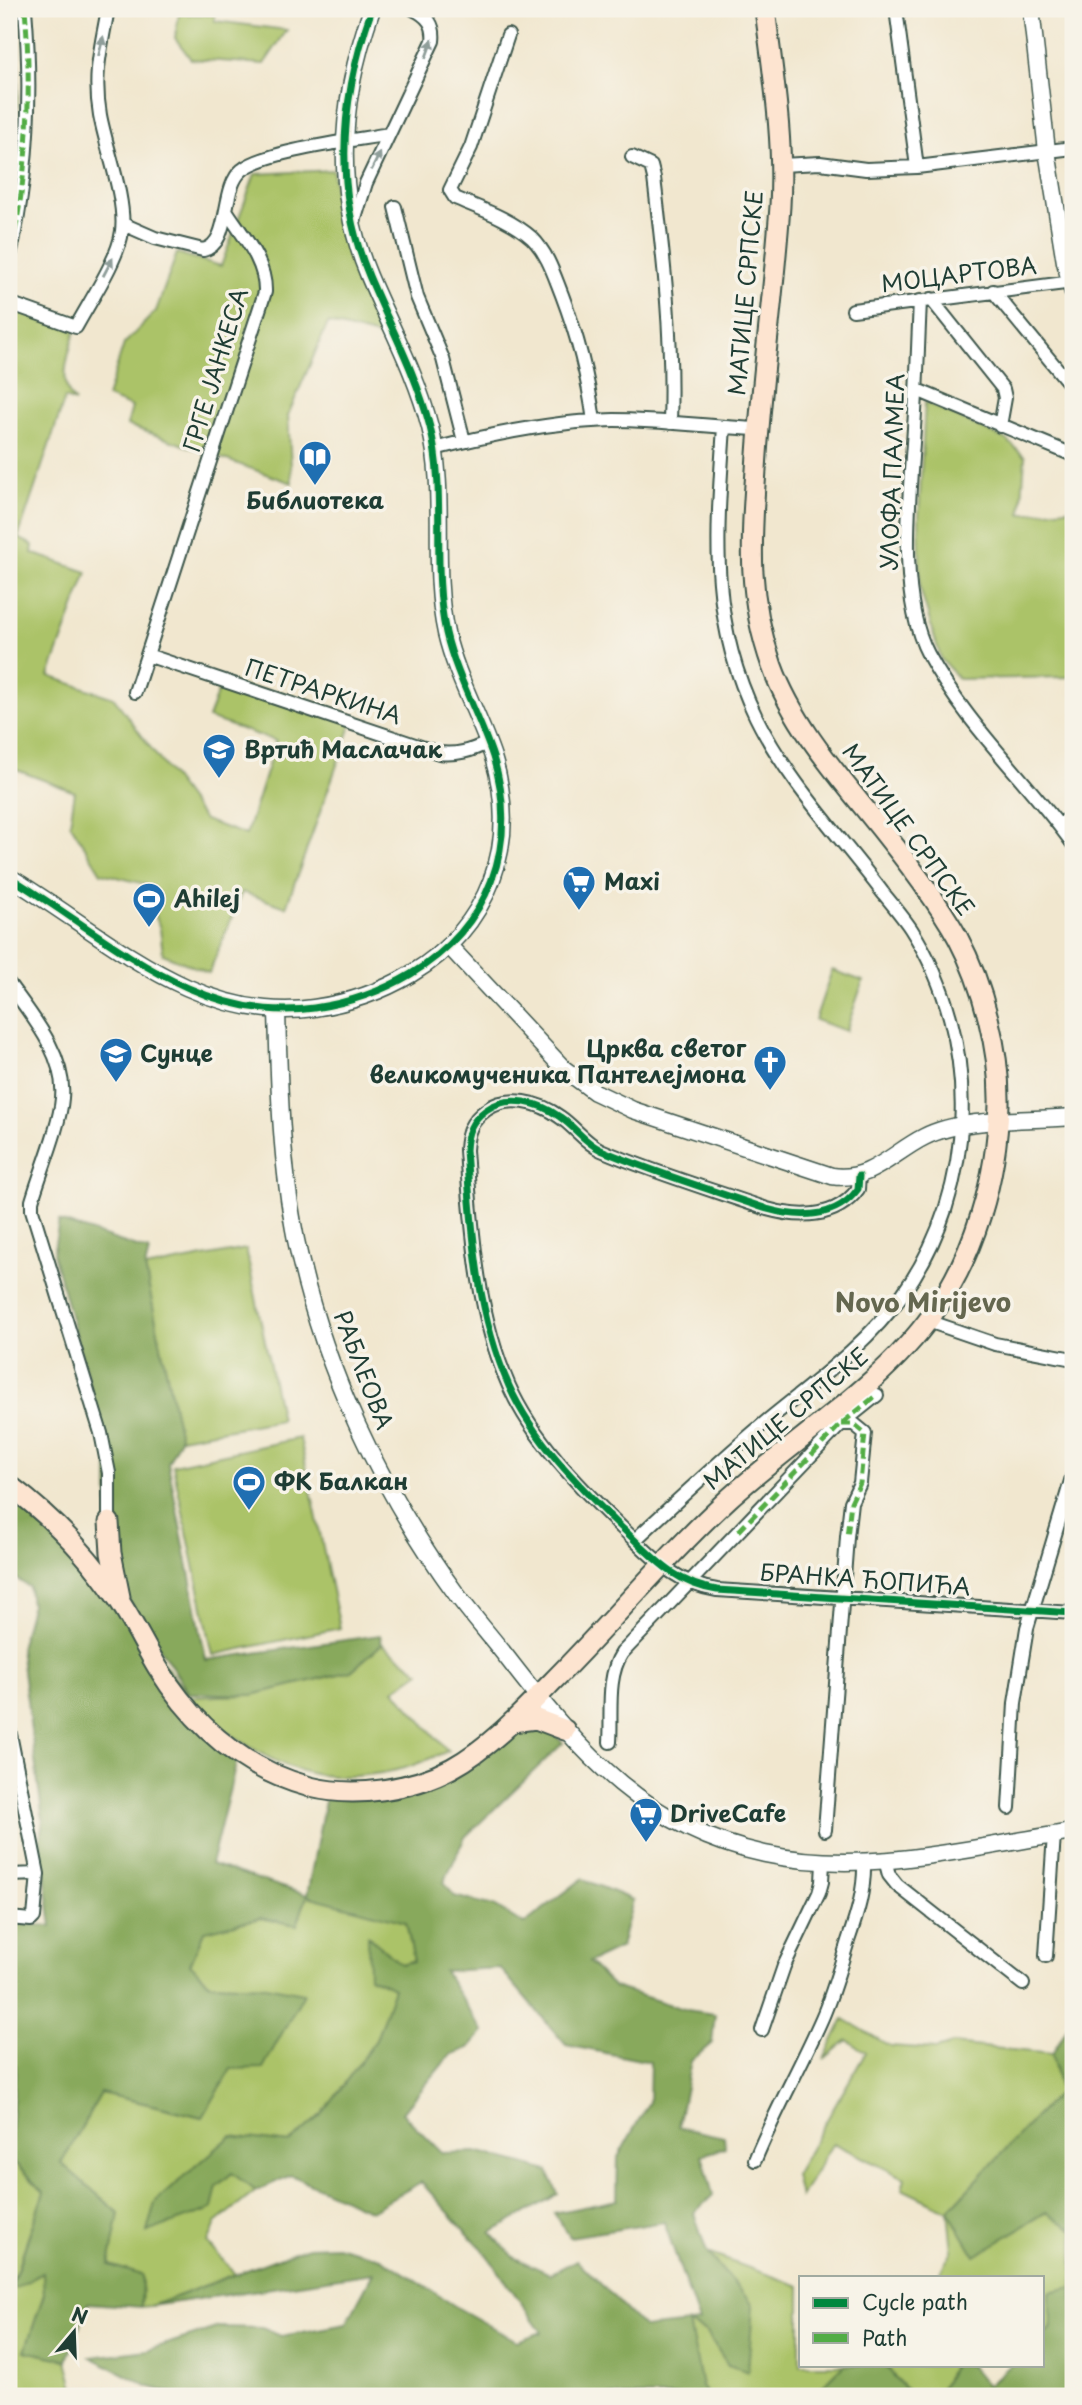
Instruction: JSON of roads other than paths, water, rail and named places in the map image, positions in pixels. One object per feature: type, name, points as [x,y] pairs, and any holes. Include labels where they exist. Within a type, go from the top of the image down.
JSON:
[{"type":"main road","name":"МАТИЦЕ СРПСКЕ","points":[[9,1486],[42,1512],[90,1559],[122,1604],[154,1661],[191,1715],[238,1756],[270,1773],[303,1785],[344,1792],[406,1785],[451,1769],[496,1737],[662,1564],[735,1493],[876,1376],[928,1321],[959,1270],[976,1229],[991,1171],[998,1122],[997,1062],[980,992],[961,944],[949,923],[825,759],[802,724],[769,660],[752,588],[758,429],[782,165],[765,9]]},
{"type":"main road","points":[[69,1537],[92,1536],[108,1531]]},
{"type":"main road","points":[[90,1559],[104,1552],[108,1531]]},
{"type":"main road","points":[[108,1531],[122,1604]]},
{"type":"main road","points":[[512,1722],[536,1719],[565,1730]]},
{"type":"street","points":[[9,260],[24,162],[27,115],[24,9]]},
{"type":"street","points":[[9,303],[76,327],[120,244],[123,224],[121,203],[97,97],[97,62],[108,9]]},
{"type":"street","points":[[9,877],[180,985],[224,1002],[277,1011],[326,1006],[373,993],[411,974],[450,947],[484,897],[499,854],[501,811],[496,772],[453,653],[442,612],[439,483],[434,449],[414,374],[368,274],[353,226],[344,143],[347,99],[372,9]]},
{"type":"street","points":[[353,226],[366,183],[433,41],[434,32],[428,19],[415,9]]},
{"type":"street","points":[[896,9],[917,167]]},
{"type":"street","points":[[1031,9],[1047,151],[1072,285]]},
{"type":"street","points":[[508,35],[471,147],[450,188],[455,198],[511,223],[531,238],[544,254],[585,363],[594,421]]},
{"type":"street","points":[[123,224],[155,238],[203,250],[213,246],[219,237],[236,178],[243,169],[262,160],[296,151],[389,134]]},
{"type":"street","points":[[782,165],[820,163],[866,169],[917,167],[1073,148]]},
{"type":"street","points":[[632,157],[650,166],[653,173],[669,315],[670,423]]},
{"type":"street","points":[[395,207],[417,297],[443,359],[464,442]]},
{"type":"street","name":"ГРГЕ ЈАНКЕСА","points":[[135,692],[265,292],[265,280],[259,262],[226,210]]},
{"type":"street","name":"МОЦАРТОВА","points":[[853,310],[993,291],[1072,285]]},
{"type":"street","points":[[993,291],[1073,388]]},
{"type":"street","points":[[925,300],[1003,389],[1005,398],[1000,426]]},
{"type":"street","name":"УЛОФА ПАЛМЕА","points":[[925,300],[908,545],[912,602],[918,628],[926,651],[962,709],[1073,844]]},
{"type":"street","points":[[917,390],[1073,455]]},
{"type":"street","points":[[434,449],[594,421],[758,429]]},
{"type":"street","name":"МАТИЦЕ СРПСКЕ","points":[[635,1540],[709,1471],[828,1371],[885,1317],[911,1282],[939,1229],[955,1178],[962,1125],[962,1079],[954,1035],[939,981],[911,929],[791,776],[756,716],[739,674],[726,633],[719,592],[717,551],[724,427]]},
{"type":"street","name":"ПЕТРАРКИНА","points":[[147,654],[439,753],[472,751],[487,743]]},
{"type":"street","points":[[1060,825],[1073,814]]},
{"type":"street","points":[[450,947],[564,1069],[605,1098],[639,1113],[817,1171],[841,1177],[859,1176],[940,1129],[1073,1117]]},
{"type":"street","points":[[9,984],[49,1045],[62,1081],[62,1102],[32,1201],[32,1210],[101,1433],[109,1473],[108,1531]]},
{"type":"street","name":"РАБЛЕОВА","points":[[277,1011],[279,1094],[292,1216],[304,1270],[336,1375],[375,1460],[412,1527],[456,1592],[565,1730],[627,1791],[685,1826],[748,1850],[823,1861],[864,1862],[1073,1832]]},
{"type":"street","name":"БРАНКА ЋОПИЋА","points":[[859,1176],[858,1189],[841,1205],[817,1214],[794,1216],[767,1209],[598,1149],[562,1117],[542,1107],[518,1101],[502,1101],[488,1108],[474,1119],[467,1134],[466,1150],[476,1268],[486,1316],[509,1387],[527,1419],[583,1490],[635,1540],[688,1584],[717,1590],[1073,1613]]},
{"type":"street","points":[[928,1321],[995,1344],[1073,1359]]},
{"type":"street","name":"МАТИЦЕ СРПСКЕ","points":[[610,1742],[613,1676],[622,1653],[841,1424],[877,1395]]},
{"type":"street","name":"МАТИЦЕ СРПСКЕ","points":[[841,1424],[854,1424],[865,1433],[860,1483],[851,1502],[843,1599]]},
{"type":"street","points":[[1009,1808],[1015,1703],[1031,1610],[1073,1474]]},
{"type":"street","points":[[825,1830],[843,1599]]},
{"type":"street","points":[[9,1729],[38,1874],[34,1917],[31,1920],[9,1918]]},
{"type":"street","points":[[1046,1956],[1054,1835]]},
{"type":"street","points":[[885,1860],[889,1874],[897,1885],[1023,1984]]},
{"type":"street","points":[[762,2030],[791,1949],[819,1893],[823,1861]]},
{"type":"street","points":[[755,2160],[832,1993],[858,1911],[864,1885],[864,1862]]},
{"type":"street","points":[[9,1875],[38,1874]]},
{"type":"place","name":"Библиотека","points":[[315,487]]},
{"type":"place","name":"Вртић Маслачак","points":[[219,780]]},
{"type":"place","name":"Maxi","points":[[579,912]]},
{"type":"place","name":"Ahilej","points":[[149,929]]},
{"type":"place","name":"Сунце","points":[[116,1084]]},
{"type":"place","name":"Црква светог великомученика Пантелејмона","points":[[770,1092]]},
{"type":"place","name":"ФК Балкан","points":[[249,1512]]},
{"type":"place","name":"DriveCafe","points":[[646,1844]]},
{"type":"district","name":"Novo Mirijevo","points":[[923,1303]]}]
